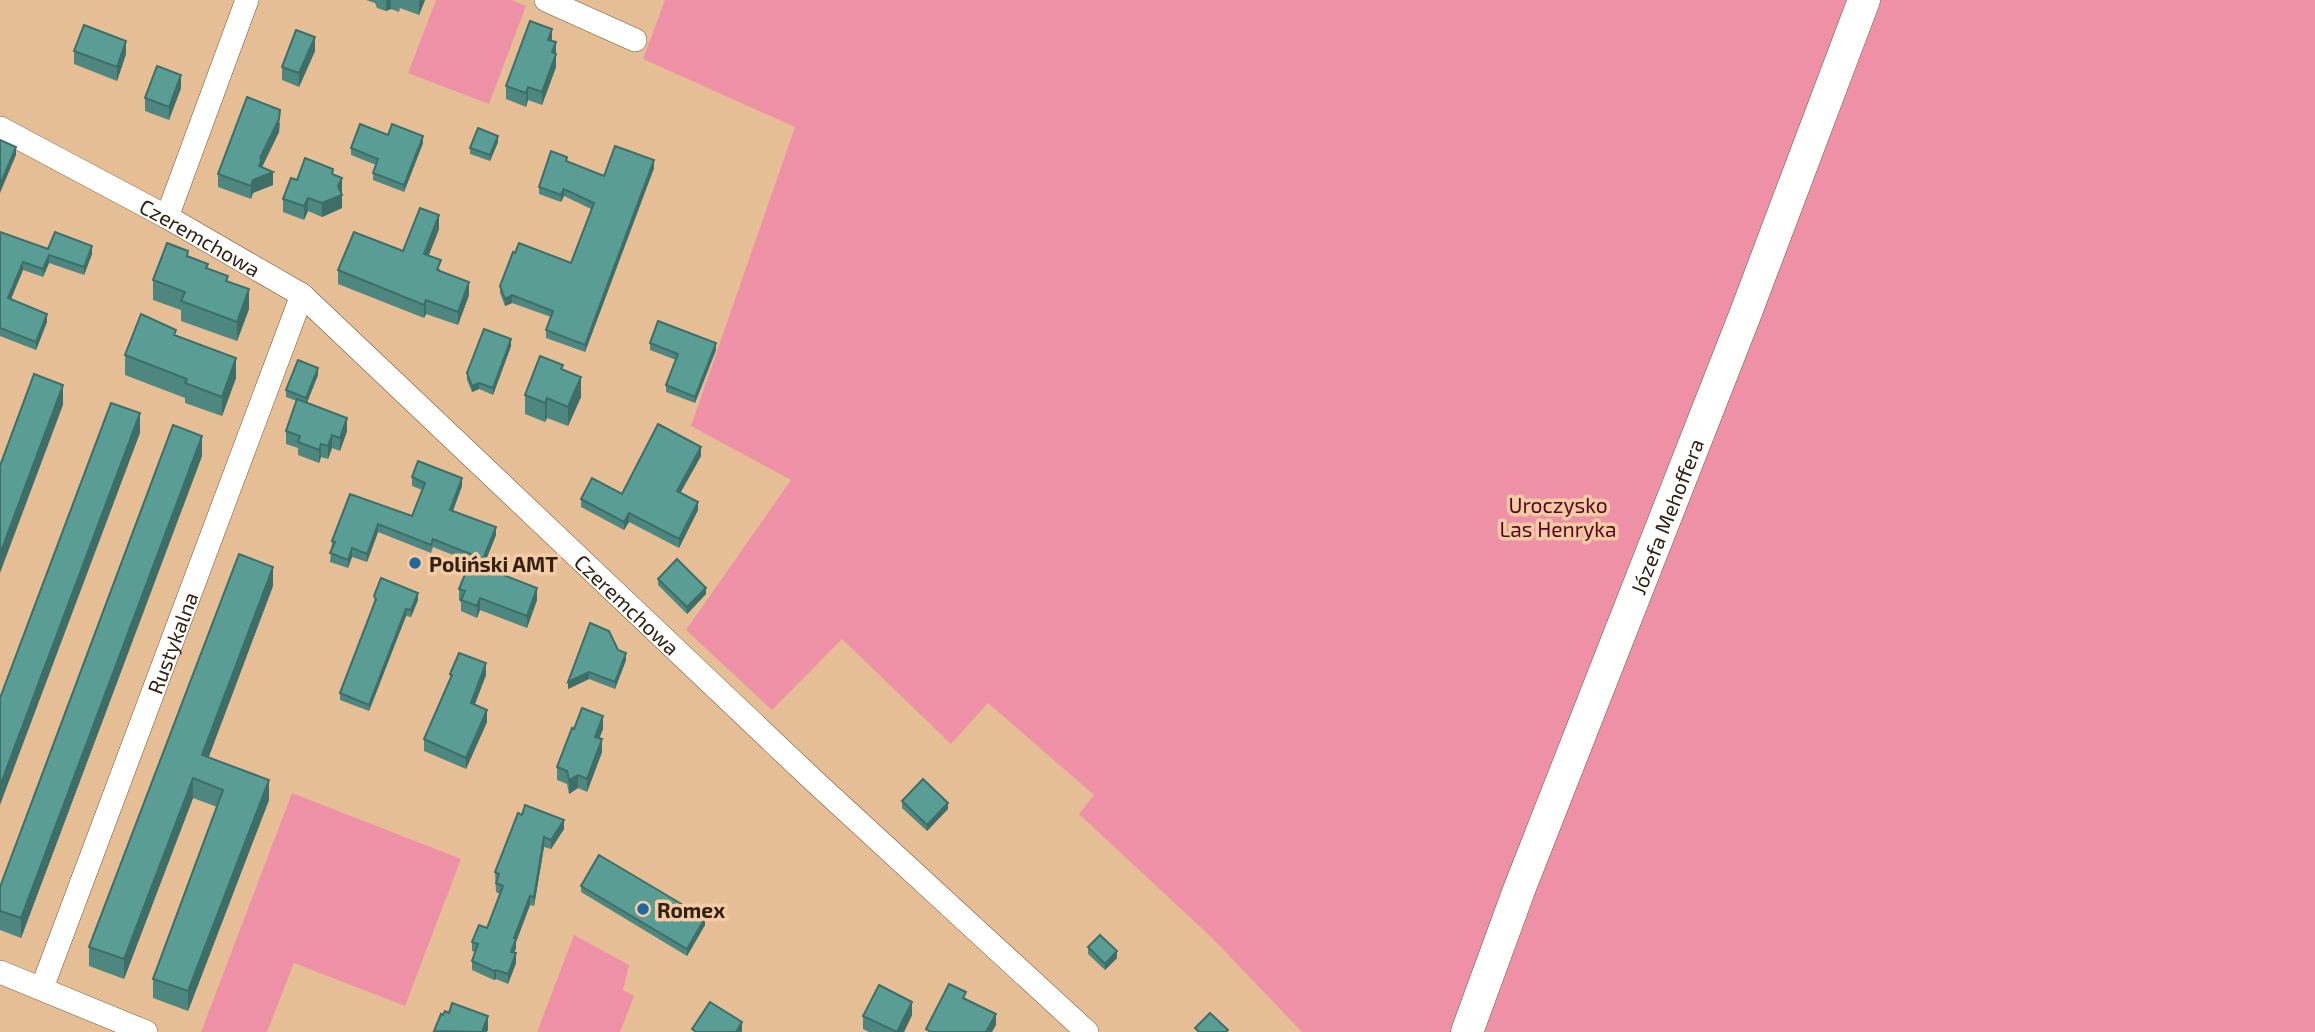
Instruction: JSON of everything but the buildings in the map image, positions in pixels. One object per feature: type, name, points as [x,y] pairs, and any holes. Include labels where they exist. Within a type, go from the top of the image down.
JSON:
[{"type":"street","points":[[167,217],[247,0]]},
{"type":"street","points":[[546,0],[635,40]]},
{"type":"street","name":"Józefa Mehoffera","points":[[1467,1032],[1519,890],[1745,315],[1864,0]]},
{"type":"street","name":"Czeremchowa","points":[[0,128],[167,217],[302,295],[812,779],[1087,1032]]},
{"type":"street","name":"Rustykalna","points":[[42,988],[302,295]]},
{"type":"street","points":[[0,972],[146,1032]]},
{"type":"green space","points":[[436,0],[512,0],[526,6],[489,104],[408,73]]},
{"type":"green space","name":"Uroczysko Las Henryka","points":[[665,0],[2315,0],[2315,1032],[1302,1032],[1211,937],[1079,814],[1094,795],[988,703],[951,744],[842,639],[772,710],[686,630],[791,480],[691,426],[795,127],[643,59]]},
{"type":"green space","points":[[292,793],[461,859],[405,1006],[294,963],[267,1032],[201,1032]]},
{"type":"green space","points":[[574,935],[629,965],[623,990],[634,996],[620,1032],[537,1032]]},
{"type":"place","name":"Poliński AMT","points":[[415,563]]},
{"type":"place","name":"Romex","points":[[643,909]]}]
